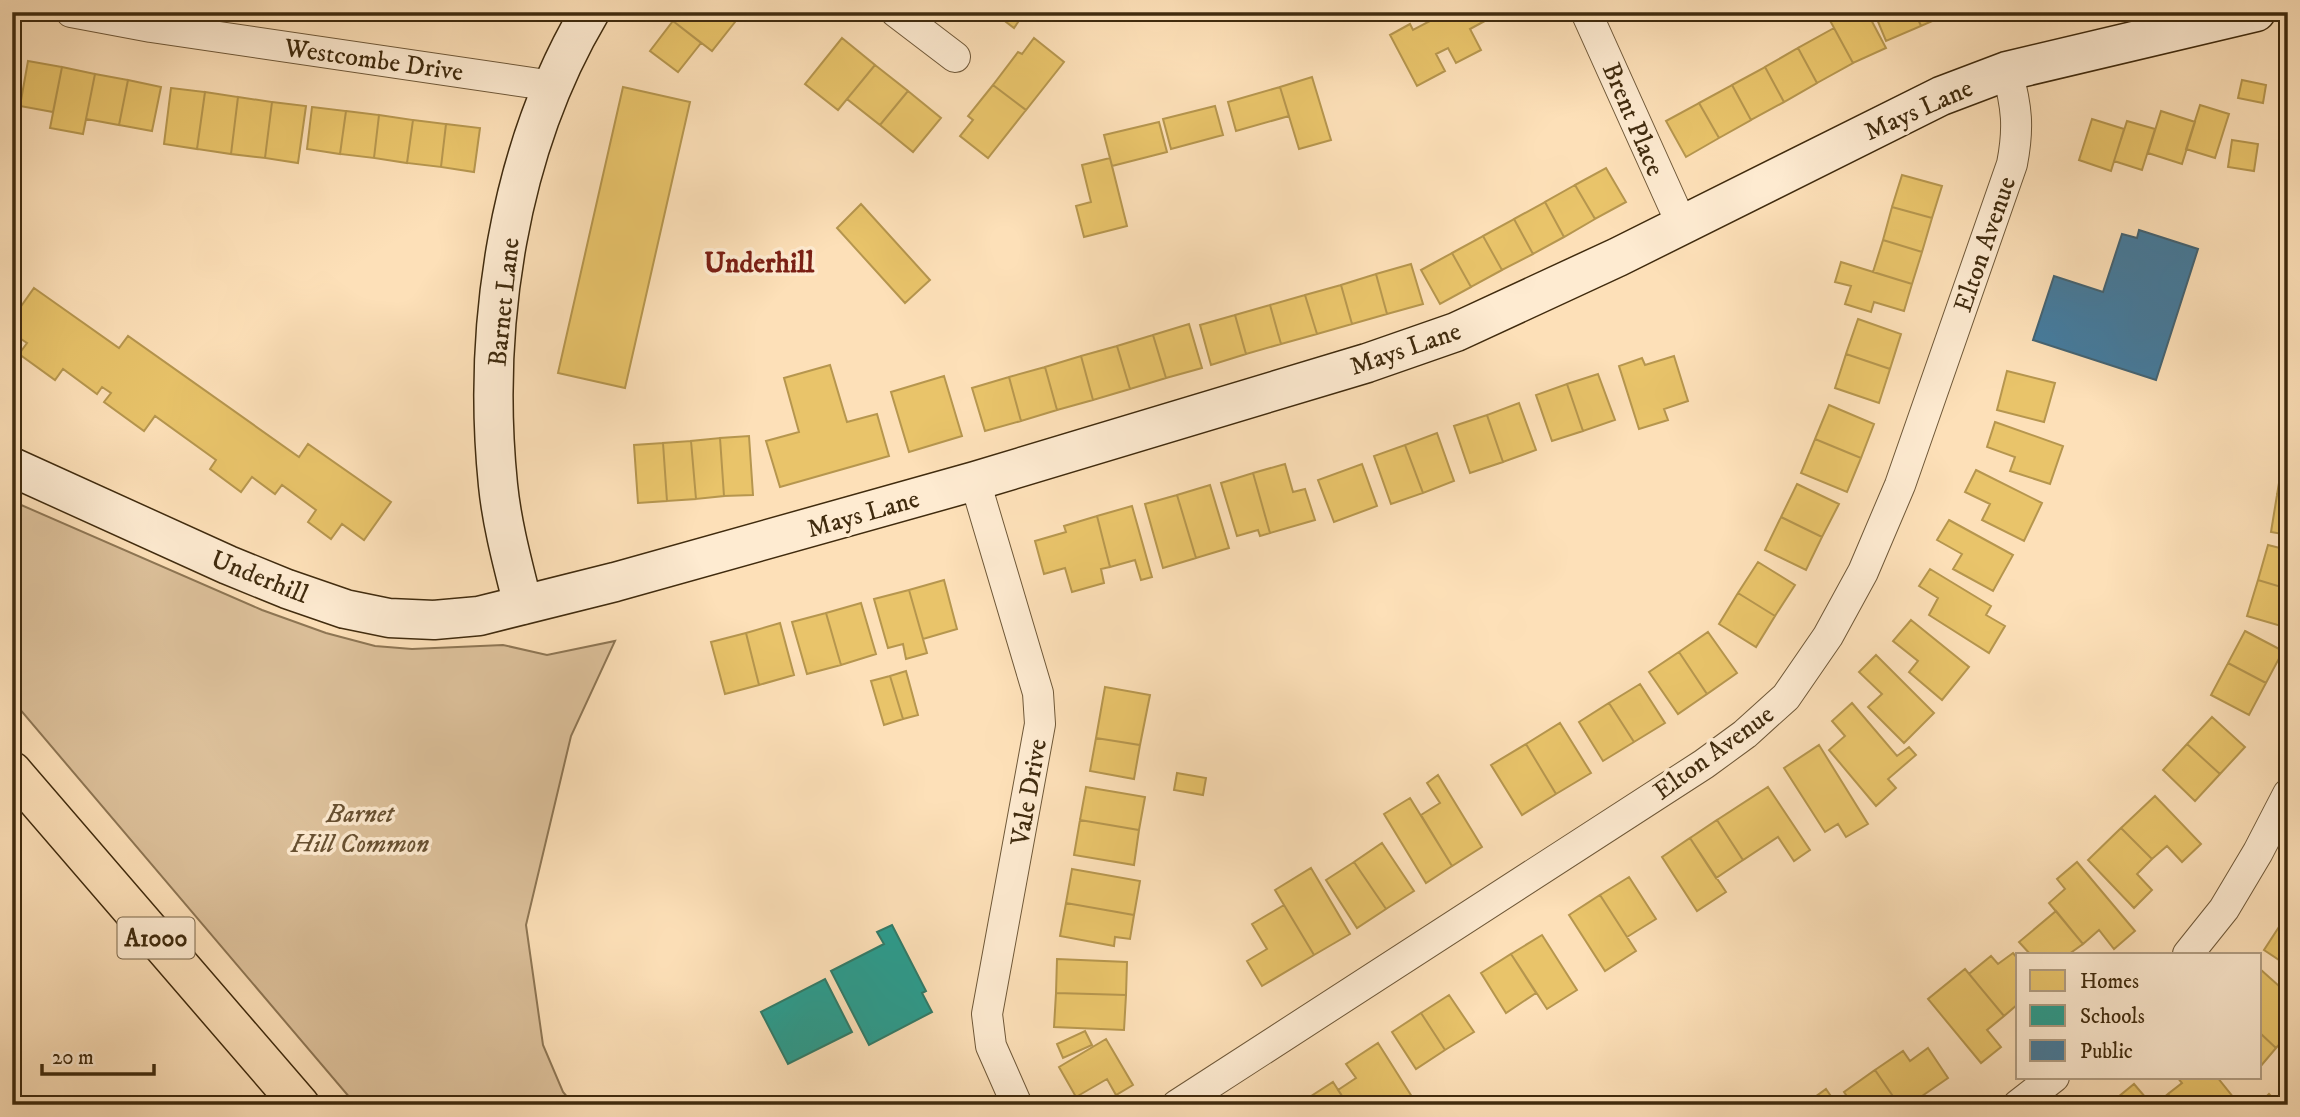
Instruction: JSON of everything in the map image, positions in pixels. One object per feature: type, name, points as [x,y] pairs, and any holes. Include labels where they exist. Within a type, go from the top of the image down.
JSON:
[{"type":"main road","name":"A1000","points":[[12,771],[300,1105]]},
{"type":"street","name":"Westcombe Drive","points":[[71,12],[151,27],[553,86]]},
{"type":"street","name":"Barnet Lane","points":[[523,605],[498,486],[494,411],[498,305],[516,194],[553,86],[569,47],[590,12]]},
{"type":"street","points":[[896,12],[955,57]]},
{"type":"street","name":"Brent Place","points":[[1586,12],[1682,225]]},
{"type":"street","name":"Mays Lane","points":[[523,605],[615,582],[975,481],[1367,363],[1456,332],[1536,296],[1941,96],[2007,71],[2250,13]]},
{"type":"street","name":"Elton Avenue","points":[[1177,1105],[1704,764],[1745,734],[1786,697],[1828,636],[1863,572],[1900,485],[2012,164],[2017,126],[2016,103],[2007,71]]},
{"type":"street","name":"Underhill","points":[[12,467],[228,565],[345,609],[389,618],[434,620],[479,616],[523,605]]},
{"type":"street","name":"Vale Drive","points":[[975,481],[1038,693],[1040,724],[987,1014],[991,1046],[1017,1105]]},
{"type":"street","points":[[2190,953],[2224,909],[2288,794]]},
{"type":"street","points":[[2018,1105],[2053,1078]]},
{"type":"green space","name":"Barnet Hill Common","points":[[12,501],[262,610],[326,633],[375,646],[412,649],[503,645],[547,655],[615,641],[571,736],[526,925],[543,1045],[563,1092],[574,1105],[356,1105],[12,700]]},
{"type":"building: Homes","points":[[469,12],[529,12],[520,13],[519,19]]},
{"type":"building: Homes","points":[[679,12],[722,12],[735,22],[712,51],[673,21]]},
{"type":"building: Homes","points":[[993,12],[1025,12],[1014,28]]},
{"type":"building: Homes","points":[[1447,12],[1492,12],[1494,16],[1470,29],[1481,50],[1456,63],[1448,48],[1436,54],[1445,71],[1417,86],[1390,35],[1410,24],[1413,30]]},
{"type":"building: Homes","points":[[1833,12],[1867,12],[1886,48],[1853,63],[1827,15]]},
{"type":"building: Homes","points":[[1874,12],[1915,12],[1921,26],[1886,41]]},
{"type":"building: Homes","points":[[1915,12],[1953,12],[1921,26]]},
{"type":"building: Homes","points":[[1978,12],[2003,12],[1980,19]]},
{"type":"building: Homes","points":[[673,21],[701,43],[678,72],[650,51]]},
{"type":"building: Homes","points":[[1834,28],[1853,63],[1817,83],[1798,48]]},
{"type":"building: Homes","points":[[842,38],[875,65],[838,110],[805,84]]},
{"type":"building: Homes","points":[[1034,38],[1064,62],[1026,110],[993,85],[1018,52],[1022,54]]},
{"type":"building: Homes","points":[[1798,48],[1817,83],[1784,102],[1765,67]]},
{"type":"building: Homes","points":[[28,61],[62,67],[53,112],[20,106]]},
{"type":"building: Homes","points":[[875,65],[908,91],[880,125],[847,99]]},
{"type":"building: Homes","points":[[62,67],[95,74],[83,134],[50,128]]},
{"type":"building: Homes","points":[[1765,67],[1784,102],[1751,120],[1732,85]]},
{"type":"building: Homes","points":[[95,74],[128,80],[119,125],[86,119]]},
{"type":"building: Homes","points":[[1312,77],[1331,140],[1299,149],[1280,87]]},
{"type":"building: Homes","points":[[128,80],[161,87],[152,131],[119,125]]},
{"type":"building: Homes","points":[[2242,80],[2266,85],[2263,103],[2238,98]]},
{"type":"building: Homes","points":[[993,85],[1026,110],[988,158],[960,136],[973,120],[968,116]]},
{"type":"building: Homes","points":[[1732,85],[1751,120],[1719,138],[1699,103]]},
{"type":"building: Homes","points":[[623,87],[690,102],[625,388],[558,373]]},
{"type":"building: Homes","points":[[1280,87],[1289,116],[1236,131],[1228,102]]},
{"type":"building: Homes","points":[[171,88],[205,92],[197,149],[164,144]]},
{"type":"building: Homes","points":[[908,91],[941,118],[913,152],[880,125]]},
{"type":"building: Homes","points":[[205,92],[238,97],[231,154],[197,149]]},
{"type":"building: Homes","points":[[238,97],[272,102],[265,158],[231,154]]},
{"type":"building: Homes","points":[[272,102],[306,106],[298,163],[265,158]]},
{"type":"building: Homes","points":[[1699,103],[1719,138],[1686,157],[1666,121]]},
{"type":"building: Homes","points":[[2200,105],[2229,114],[2215,158],[2186,149]]},
{"type":"building: Homes","points":[[1215,106],[1223,135],[1171,149],[1163,119]]},
{"type":"building: Homes","points":[[312,107],[346,111],[340,154],[307,149]]},
{"type":"building: Homes","points":[[346,111],[379,115],[374,158],[340,154]]},
{"type":"building: Homes","points":[[2161,111],[2195,122],[2182,164],[2148,153]]},
{"type":"building: Homes","points":[[379,115],[413,120],[407,163],[374,158]]},
{"type":"building: Homes","points":[[2092,119],[2124,129],[2111,171],[2079,160]]},
{"type":"building: Homes","points":[[413,120],[446,124],[441,167],[407,163]]},
{"type":"building: Homes","points":[[2127,121],[2155,129],[2142,170],[2114,161]]},
{"type":"building: Homes","points":[[1159,122],[1167,152],[1112,166],[1104,135]]},
{"type":"building: Homes","points":[[446,124],[480,128],[474,172],[441,167]]},
{"type":"building: Homes","points":[[2232,140],[2258,144],[2254,171],[2228,167]]},
{"type":"building: Homes","points":[[1110,158],[1127,226],[1084,237],[1076,206],[1091,202],[1082,165]]},
{"type":"building: Homes","points":[[1606,168],[1626,202],[1595,219],[1575,185]]},
{"type":"building: Homes","points":[[1902,175],[1942,186],[1932,218],[1892,207]]},
{"type":"building: Homes","points":[[1575,185],[1595,219],[1564,237],[1545,202]]},
{"type":"building: Homes","points":[[1545,202],[1564,237],[1533,254],[1514,219]]},
{"type":"building: Homes","points":[[861,204],[930,280],[905,303],[837,228]]},
{"type":"building: Homes","points":[[1892,207],[1932,218],[1922,252],[1883,240]]},
{"type":"building: Homes","points":[[1514,219],[1533,254],[1502,270],[1483,236]]},
{"type":"building: Homes","points":[[1483,236],[1502,270],[1471,287],[1452,253]]},
{"type":"building: Homes","points":[[1883,240],[1922,252],[1912,284],[1873,272]]},
{"type":"building: Homes","points":[[1452,253],[1471,287],[1440,304],[1421,270]]},
{"type":"building: Homes","points":[[1841,262],[1912,284],[1904,311],[1874,302],[1871,312],[1845,304],[1851,286],[1835,282]]},
{"type":"building: Homes","points":[[1411,264],[1423,304],[1387,314],[1376,274]]},
{"type":"building: Homes","points":[[1376,274],[1387,314],[1352,324],[1341,285]]},
{"type":"building: Homes","points":[[1341,285],[1352,324],[1317,334],[1305,295]]},
{"type":"building: Homes","points":[[34,288],[119,348],[128,336],[299,457],[308,444],[391,502],[364,540],[342,524],[331,539],[308,522],[316,510],[282,485],[275,494],[252,477],[241,492],[210,469],[216,460],[155,416],[144,431],[104,402],[111,393],[102,387],[97,394],[63,369],[55,380],[19,354],[27,343],[12,333],[12,319]]},
{"type":"building: Homes","points":[[1305,295],[1317,334],[1281,344],[1270,305]]},
{"type":"building: Homes","points":[[1270,305],[1281,344],[1246,354],[1235,315]]},
{"type":"building: Homes","points":[[1235,315],[1246,354],[1211,365],[1200,325]]},
{"type":"building: Homes","points":[[2288,315],[2288,350],[2283,350]]},
{"type":"building: Homes","points":[[1858,319],[1901,334],[1890,369],[1846,354]]},
{"type":"building: Homes","points":[[1189,324],[1202,368],[1166,378],[1153,335]]},
{"type":"building: Homes","points":[[1153,335],[1166,378],[1130,389],[1117,346]]},
{"type":"building: Homes","points":[[1117,346],[1130,389],[1093,400],[1081,356]]},
{"type":"building: Homes","points":[[1846,354],[1890,369],[1879,403],[1835,388]]},
{"type":"building: Homes","points":[[1081,356],[1093,400],[1057,410],[1045,367]]},
{"type":"building: Homes","points":[[1674,356],[1688,401],[1664,409],[1668,420],[1639,429],[1619,366],[1642,358],[1645,365]]},
{"type":"building: Homes","points":[[830,365],[847,422],[877,414],[889,456],[780,487],[766,441],[799,432],[784,378]]},
{"type":"building: Homes","points":[[1045,367],[1057,410],[1021,421],[1009,377]]},
{"type":"building: Homes","points":[[2007,371],[2055,383],[2044,422],[1997,410]]},
{"type":"building: Homes","points":[[1598,374],[1615,420],[1583,431],[1567,384]]},
{"type":"building: Homes","points":[[944,376],[962,436],[909,452],[891,392]]},
{"type":"building: Homes","points":[[1009,377],[1021,421],[985,431],[972,388]]},
{"type":"building: Homes","points":[[1567,384],[1583,431],[1552,441],[1536,395]]},
{"type":"building: Homes","points":[[1519,403],[1536,450],[1503,462],[1487,415]]},
{"type":"building: Homes","points":[[1829,405],[1874,424],[1861,458],[1815,439]]},
{"type":"building: Homes","points":[[1487,415],[1503,462],[1470,473],[1454,426]]},
{"type":"building: Homes","points":[[1995,422],[2063,446],[2050,484],[2010,471],[2015,457],[1987,447]]},
{"type":"building: Homes","points":[[1437,433],[1454,481],[1423,493],[1405,445]]},
{"type":"building: Homes","points":[[749,436],[753,495],[724,496],[720,438]]},
{"type":"building: Homes","points":[[720,438],[724,496],[696,499],[691,441]]},
{"type":"building: Homes","points":[[1815,439],[1861,458],[1847,492],[1801,473]]},
{"type":"building: Homes","points":[[691,441],[696,499],[667,501],[663,443]]},
{"type":"building: Homes","points":[[663,443],[667,501],[638,503],[634,445]]},
{"type":"building: Homes","points":[[1405,445],[1423,493],[1391,504],[1374,456]]},
{"type":"building: Homes","points":[[2283,459],[2288,460],[2288,497],[2277,495]]},
{"type":"building: Homes","points":[[1285,464],[1293,492],[1305,489],[1315,520],[1270,533],[1253,473]]},
{"type":"building: Homes","points":[[1362,464],[1377,506],[1334,522],[1318,480]]},
{"type":"building: Homes","points":[[1976,470],[2042,503],[2024,541],[1982,520],[1990,504],[1965,492]]},
{"type":"building: Homes","points":[[1253,473],[1270,533],[1260,536],[1258,530],[1237,536],[1221,483]]},
{"type":"building: Homes","points":[[1797,484],[1839,504],[1822,537],[1781,517]]},
{"type":"building: Homes","points":[[1210,485],[1229,548],[1196,558],[1177,495]]},
{"type":"building: Homes","points":[[1177,495],[1196,558],[1163,568],[1145,504]]},
{"type":"building: Homes","points":[[2277,495],[2288,497],[2288,535],[2271,532]]},
{"type":"building: Homes","points":[[1132,506],[1152,577],[1141,580],[1135,560],[1110,567],[1097,516]]},
{"type":"building: Homes","points":[[1097,516],[1110,567],[1101,569],[1104,583],[1072,592],[1065,568],[1044,574],[1035,541],[1066,532],[1064,526]]},
{"type":"building: Homes","points":[[1781,517],[1822,537],[1806,570],[1765,550]]},
{"type":"building: Homes","points":[[1949,520],[2013,555],[1993,591],[1953,569],[1962,554],[1937,540]]},
{"type":"building: Homes","points":[[2268,545],[2288,550],[2288,589],[2258,580]]},
{"type":"building: Homes","points":[[1758,562],[1795,585],[1775,616],[1738,593]]},
{"type":"building: Homes","points":[[1930,569],[1991,606],[1986,615],[2005,626],[1989,653],[1929,615],[1938,598],[1919,586]]},
{"type":"building: Homes","points":[[944,580],[957,629],[923,639],[909,590]]},
{"type":"building: Homes","points":[[2258,580],[2288,589],[2288,628],[2247,616]]},
{"type":"building: Homes","points":[[909,590],[927,653],[906,659],[903,644],[888,648],[874,599]]},
{"type":"building: Homes","points":[[1738,593],[1775,616],[1756,647],[1719,624]]},
{"type":"building: Homes","points":[[861,603],[876,654],[841,665],[826,613]]},
{"type":"building: Homes","points":[[826,613],[841,665],[807,674],[792,622]]},
{"type":"building: Homes","points":[[1911,620],[1969,667],[1942,700],[1909,672],[1918,661],[1893,641]]},
{"type":"building: Homes","points":[[780,623],[794,675],[759,685],[746,633]]},
{"type":"building: Homes","points":[[2245,631],[2283,651],[2266,683],[2228,663]]},
{"type":"building: Homes","points":[[1708,632],[1737,673],[1707,694],[1679,652]]},
{"type":"building: Homes","points":[[746,633],[759,685],[725,694],[711,642]]},
{"type":"building: Homes","points":[[1679,652],[1707,694],[1678,714],[1649,672]]},
{"type":"building: Homes","points":[[1876,655],[1934,713],[1904,743],[1868,707],[1882,694],[1859,672]]},
{"type":"building: Homes","points":[[2228,663],[2266,683],[2249,715],[2211,695]]},
{"type":"building: Homes","points":[[906,671],[918,715],[903,719],[890,676]]},
{"type":"building: Homes","points":[[890,676],[903,719],[884,725],[871,681]]},
{"type":"building: Homes","points":[[1640,684],[1665,723],[1634,742],[1609,703]]},
{"type":"building: Homes","points":[[1105,687],[1150,695],[1140,745],[1096,738]]},
{"type":"building: Homes","points":[[1609,703],[1634,742],[1603,761],[1579,722]]},
{"type":"building: Homes","points":[[1852,703],[1897,756],[1909,747],[1916,755],[1888,779],[1896,788],[1876,806],[1829,750],[1845,736],[1832,721]]},
{"type":"building: Homes","points":[[2212,717],[2245,747],[2220,774],[2187,744]]},
{"type":"building: Homes","points":[[1560,723],[1591,773],[1556,794],[1526,744]]},
{"type":"building: Homes","points":[[1096,738],[1140,745],[1134,779],[1090,771]]},
{"type":"building: Homes","points":[[1526,744],[1556,794],[1522,815],[1491,765]]},
{"type":"building: Homes","points":[[2187,744],[2220,774],[2195,801],[2163,770]]},
{"type":"building: Homes","points":[[1819,745],[1868,824],[1846,837],[1838,824],[1825,832],[1784,768]]},
{"type":"building: Homes","points":[[1177,773],[1206,778],[1203,795],[1174,790]]},
{"type":"building: Homes","points":[[1438,775],[1482,847],[1452,866],[1421,815],[1440,803],[1427,783]]},
{"type":"building: Homes","points":[[1086,787],[1145,797],[1139,830],[1080,820]]},
{"type":"building: Homes","points":[[1768,787],[1810,850],[1794,861],[1778,837],[1743,860],[1717,820]]},
{"type":"building: Homes","points":[[2155,796],[2201,844],[2182,862],[2167,846],[2152,859],[2121,828]]},
{"type":"building: Homes","points":[[1410,798],[1452,866],[1426,883],[1384,814]]},
{"type":"building: Homes","points":[[1080,820],[1139,830],[1134,865],[1074,855]]},
{"type":"building: Homes","points":[[1717,820],[1743,860],[1716,878],[1690,838]]},
{"type":"building: Homes","points":[[2121,828],[2152,859],[2137,874],[2152,890],[2134,908],[2088,860]]},
{"type":"building: Homes","points":[[1690,838],[1726,892],[1697,911],[1662,857]]},
{"type":"building: Homes","points":[[1382,843],[1414,891],[1386,909],[1354,862]]},
{"type":"building: Homes","points":[[1354,862],[1386,909],[1357,928],[1326,880]]},
{"type":"building: Homes","points":[[2077,862],[2135,931],[2114,949],[2099,930],[2083,944],[2049,903],[2065,889],[2057,879]]},
{"type":"building: Homes","points":[[1311,868],[1350,934],[1314,955],[1275,890]]},
{"type":"building: Homes","points":[[1072,869],[1140,881],[1134,915],[1066,903]]},
{"type":"building: Homes","points":[[1629,877],[1656,919],[1627,937],[1600,895]]},
{"type":"building: Homes","points":[[1600,895],[1636,951],[1605,971],[1569,915]]},
{"type":"building: Homes","points":[[1066,903],[1134,915],[1130,939],[1115,937],[1114,946],[1060,936]]},
{"type":"building: Homes","points":[[1284,905],[1314,955],[1262,986],[1247,961],[1267,949],[1252,924]]},
{"type":"building: Homes","points":[[2056,911],[2083,944],[2070,953],[2029,953],[2019,942]]},
{"type":"building: Homes","points":[[2288,913],[2288,966],[2264,950]]},
{"type":"building: Homes","points":[[1542,935],[1577,990],[1547,1009],[1511,954]]},
{"type":"building: Homes","points":[[2013,953],[2016,957],[2016,1006],[2004,1016],[1969,974],[1991,956],[1998,964]]},
{"type":"building: Homes","points":[[1511,954],[1536,993],[1506,1013],[1481,973]]},
{"type":"building: Homes","points":[[1057,959],[1127,962],[1126,995],[1056,993]]},
{"type":"building: Homes","points":[[1965,969],[2004,1016],[1987,1030],[2001,1047],[1981,1063],[1928,999]]},
{"type":"building: Homes","points":[[2262,971],[2288,994],[2288,1035],[2276,1048],[2262,1035]]},
{"type":"building: Homes","points":[[1056,993],[1126,995],[1124,1030],[1054,1027]]},
{"type":"building: Homes","points":[[1449,995],[1474,1032],[1445,1050],[1421,1013]]},
{"type":"building: Homes","points":[[1421,1013],[1445,1050],[1416,1069],[1392,1032]]},
{"type":"building: Homes","points":[[1085,1031],[1092,1045],[1063,1058],[1057,1044]]},
{"type":"building: Homes","points":[[2262,1035],[2276,1048],[2262,1065]]},
{"type":"building: Homes","points":[[1106,1039],[1133,1085],[1116,1095],[1107,1079],[1076,1097],[1059,1067]]},
{"type":"building: Homes","points":[[1378,1043],[1414,1100],[1407,1105],[1348,1105],[1338,1090],[1356,1078],[1346,1064]]},
{"type":"building: Homes","points":[[1928,1048],[1948,1078],[1909,1105],[1899,1105],[1875,1070],[1903,1051],[1910,1061]]},
{"type":"building: Homes","points":[[1875,1070],[1899,1105],[1853,1105],[1844,1092]]},
{"type":"building: Homes","points":[[2178,1078],[2218,1078],[2233,1097],[2224,1105],[2177,1105],[2168,1094],[2182,1083]]},
{"type":"building: Homes","points":[[1333,1082],[1348,1105],[1308,1105],[1305,1100]]},
{"type":"building: Homes","points":[[2134,1084],[2152,1105],[2114,1105],[2112,1102]]},
{"type":"building: Homes","points":[[1826,1089],[1837,1105],[1804,1105]]},
{"type":"building: Homes","points":[[2168,1094],[2177,1105],[2155,1105]]},
{"type":"building: Homes","points":[[2269,1094],[2280,1105],[2258,1105]]},
{"type":"building: Schools","points":[[892,925],[926,991],[922,993],[932,1012],[869,1045],[831,971],[884,944],[877,932]]},
{"type":"building: Schools","points":[[825,979],[852,1032],[788,1064],[761,1012]]},
{"type":"building: Public","points":[[2139,230],[2198,249],[2156,380],[2033,340],[2054,276],[2103,292],[2122,234],[2137,238]]},
{"type":"district","name":"Underhill","points":[[759,262]]}]
